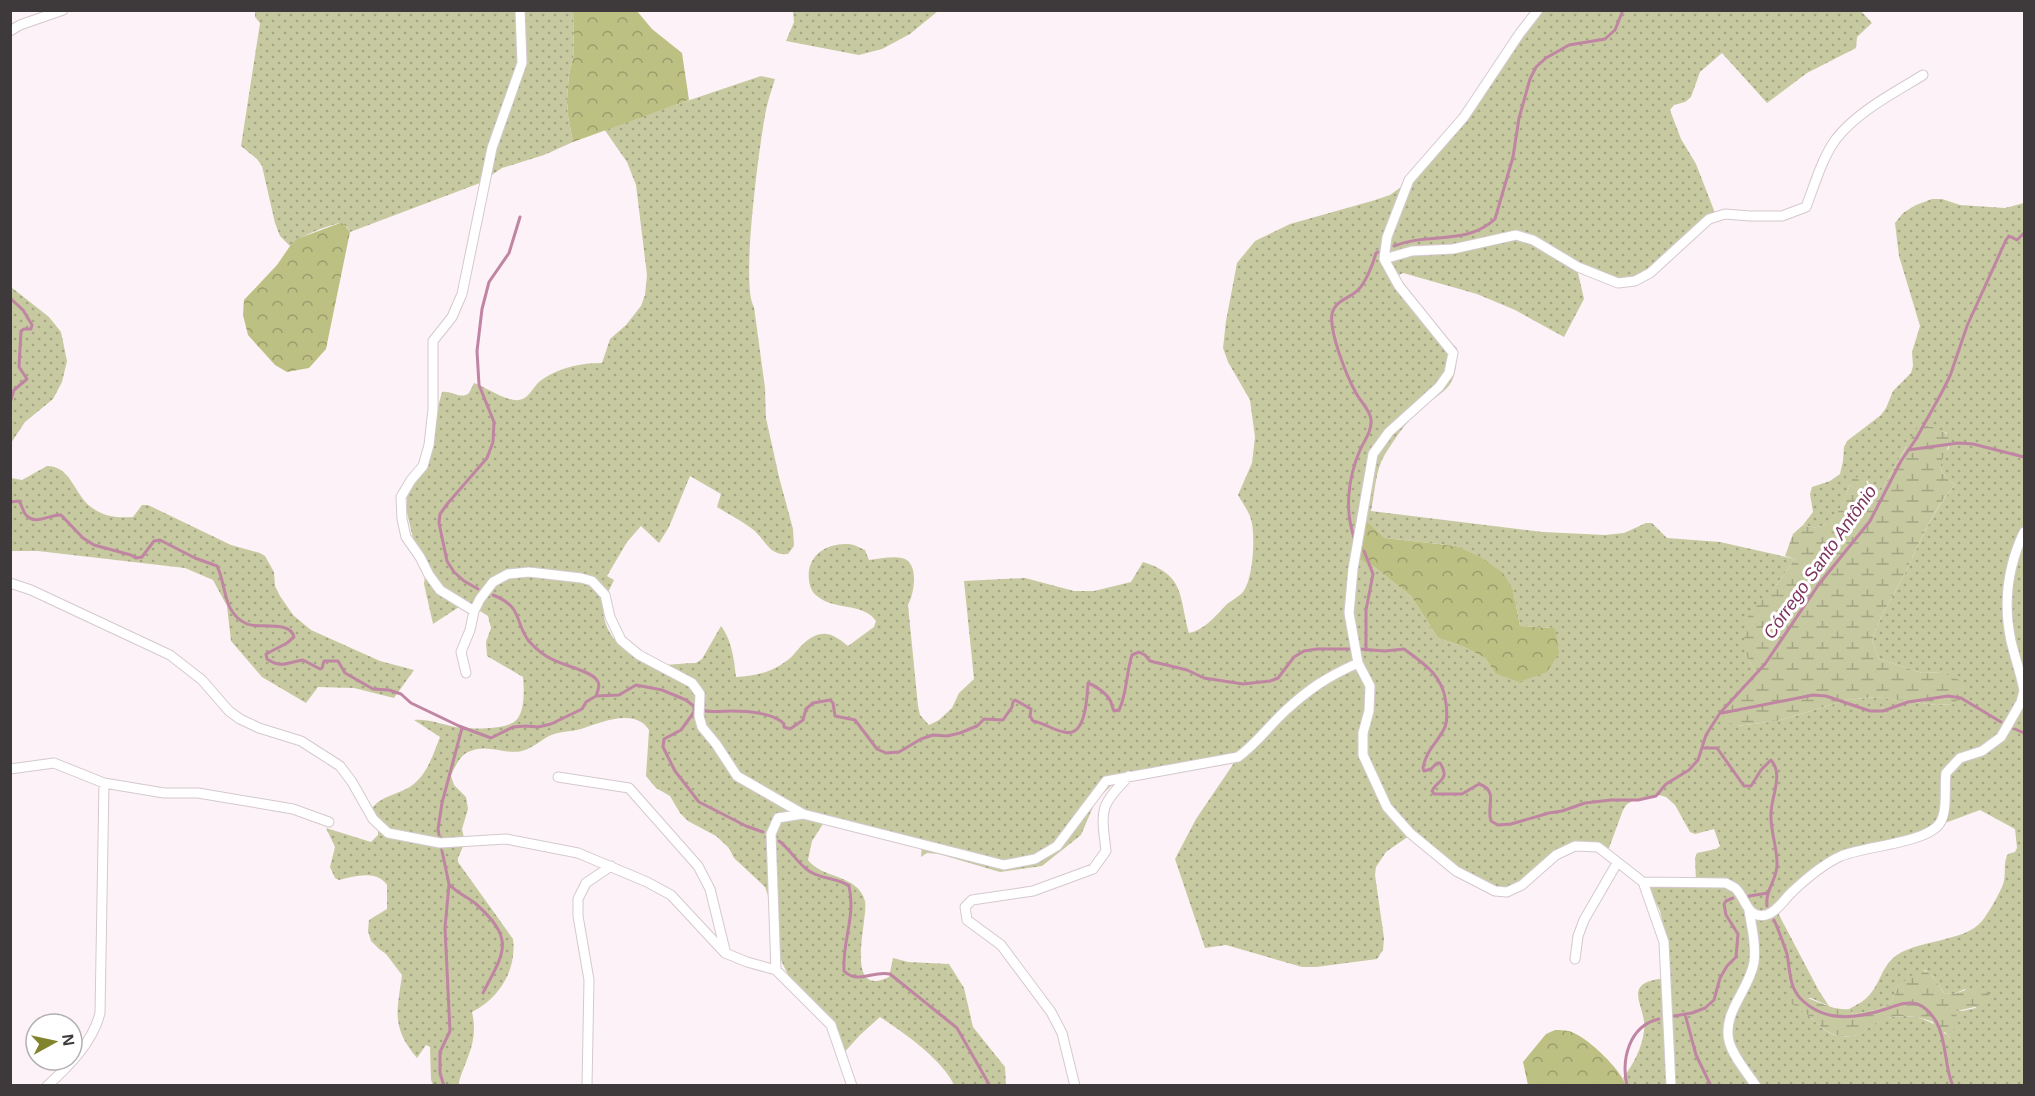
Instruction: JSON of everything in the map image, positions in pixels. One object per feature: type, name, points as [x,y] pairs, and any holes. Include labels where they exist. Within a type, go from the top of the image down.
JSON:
[{"type":"street","points":[[10,31],[20,25],[63,10]]},
{"type":"street","points":[[474,611],[440,590],[429,575],[406,537],[400,497],[423,466],[429,445],[433,410],[433,341],[452,317],[465,285],[492,148],[522,63],[520,10]]},
{"type":"street","points":[[1538,10],[1464,117],[1409,180],[1387,237],[1384,259],[1399,286],[1453,353],[1449,373],[1439,387],[1389,432],[1373,454],[1353,569],[1349,614],[1358,663],[1370,686],[1369,711],[1363,733],[1363,755],[1388,807],[1410,833],[1456,871],[1495,891],[1507,892],[1522,885],[1556,855],[1575,846],[1598,846],[1643,882],[1664,942],[1671,1086]]},
{"type":"street","points":[[1384,259],[1412,251],[1454,249],[1516,235],[1533,240],[1578,267],[1618,283],[1635,281],[1650,273],[1709,219],[1725,214],[1782,216],[1806,207],[1825,158],[1837,138],[1876,104],[1923,75]]},
{"type":"street","points":[[1749,911],[1757,915],[1767,915],[1778,908],[1791,892],[1830,861],[1854,850],[1916,838],[1929,833],[1940,823],[1944,807],[1946,773],[1960,758],[1982,751],[2001,737],[2021,702],[2024,691],[2007,619],[2007,594],[2012,568],[2025,532]]},
{"type":"street","points":[[466,673],[461,652],[470,630],[474,611],[493,582],[508,574],[529,572],[592,581],[605,595],[610,617],[621,640],[639,655],[692,683],[700,694],[699,715],[702,727],[737,776],[802,814],[1004,865],[1035,859],[1058,846],[1106,781],[1238,757],[1253,746],[1307,691],[1329,676],[1358,663]]},
{"type":"street","points":[[10,583],[32,590],[170,656],[202,680],[240,719],[259,728],[301,741],[340,766],[373,819],[388,833],[440,843],[506,840],[578,853],[647,882],[671,895],[725,952],[747,962],[776,970],[831,1025],[852,1086]]},
{"type":"street","points":[[10,769],[54,763],[104,783],[164,793],[198,793],[293,808],[329,822]]},
{"type":"street","points":[[1075,1086],[1062,1033],[1051,1012],[1000,945],[967,920],[965,907],[972,900],[1033,891],[1092,869],[1106,851],[1102,814],[1110,795],[1129,776]]},
{"type":"street","points":[[558,777],[629,788],[698,866],[710,889],[725,952]]},
{"type":"street","points":[[47,1086],[76,1057],[97,1025],[100,1013],[104,783]]},
{"type":"street","points":[[776,970],[771,834],[778,818],[802,814]]},
{"type":"street","points":[[1575,959],[1578,936],[1584,920],[1617,863]]},
{"type":"street","points":[[587,1086],[589,980],[578,916],[578,899],[586,883],[611,866]]},
{"type":"street","points":[[1643,882],[1726,883],[1737,890],[1749,911],[1755,939],[1754,963],[1729,1022],[1729,1041],[1756,1086]]},
{"type":"green space","points":[[573,10],[637,11],[652,29],[682,53],[689,100],[573,142],[567,99],[574,54]]},
{"type":"green space","points":[[793,10],[938,11],[910,34],[882,49],[859,55],[786,41],[794,22]]},
{"type":"green space","points":[[1543,10],[1860,10],[1872,23],[1857,37],[1856,48],[1807,73],[1767,103],[1722,53],[1700,72],[1691,97],[1685,102],[1674,105],[1670,110],[1681,139],[1696,164],[1715,213],[1656,266],[1629,282],[1581,265],[1578,273],[1584,299],[1564,337],[1515,310],[1477,294],[1403,273],[1399,275],[1401,284],[1413,304],[1457,348],[1456,363],[1451,382],[1446,389],[1410,419],[1384,456],[1377,476],[1371,511],[1543,532],[1605,535],[1624,533],[1646,523],[1652,523],[1667,538],[1720,542],[1795,559],[1774,588],[1745,654],[1756,673],[1738,692],[1737,726],[1777,721],[1847,700],[1877,697],[1936,705],[1954,704],[1942,672],[1922,673],[1879,659],[1872,640],[1883,613],[1928,526],[1955,485],[1946,477],[1940,463],[1949,448],[1947,433],[1929,426],[1906,447],[1882,489],[1872,499],[1868,481],[1852,479],[1841,507],[1830,522],[1814,527],[1803,525],[1813,512],[1810,494],[1812,487],[1830,481],[1840,474],[1847,441],[1881,415],[1893,391],[1911,373],[1912,352],[1920,326],[1899,256],[1895,223],[1903,213],[1932,199],[1942,199],[1960,205],[2005,208],[2024,203],[2024,1085],[1626,1085],[1623,1078],[1636,1056],[1644,1031],[1638,997],[1639,990],[1643,984],[1652,980],[1667,978],[1665,933],[1660,911],[1644,878],[1696,881],[1695,858],[1697,853],[1720,846],[1714,829],[1695,834],[1690,832],[1675,805],[1666,797],[1659,795],[1636,799],[1627,804],[1609,848],[1576,847],[1509,888],[1482,886],[1420,838],[1406,838],[1386,852],[1376,867],[1375,875],[1384,938],[1383,950],[1377,959],[1302,967],[1226,945],[1205,948],[1175,859],[1196,819],[1234,763],[1133,780],[1111,786],[1096,800],[1081,835],[1042,866],[1000,872],[939,854],[927,853],[921,857],[922,844],[830,822],[823,824],[812,841],[808,860],[822,871],[848,881],[861,892],[865,901],[865,910],[861,954],[866,977],[875,981],[889,977],[893,958],[908,962],[949,964],[964,988],[973,1027],[1005,1067],[1006,1085],[954,1085],[932,1056],[880,1017],[842,1055],[822,1011],[790,979],[778,954],[772,907],[765,887],[734,858],[729,848],[716,836],[688,821],[680,813],[670,796],[656,788],[646,776],[649,730],[643,723],[626,718],[553,734],[528,749],[518,752],[482,748],[474,750],[463,755],[455,767],[451,776],[454,785],[466,797],[468,809],[462,829],[465,842],[458,862],[513,939],[514,950],[509,972],[498,991],[491,999],[472,1012],[473,1041],[458,1085],[433,1085],[430,1047],[426,1045],[417,1058],[403,1037],[400,1028],[398,1009],[402,975],[386,954],[371,941],[368,931],[369,920],[387,909],[387,885],[377,877],[371,876],[339,880],[335,878],[330,867],[335,847],[326,828],[371,842],[378,835],[378,826],[371,810],[380,801],[410,787],[420,778],[430,762],[440,737],[414,720],[461,728],[498,727],[514,722],[522,709],[523,677],[487,656],[486,642],[491,628],[488,616],[475,608],[462,605],[433,624],[424,584],[426,568],[413,538],[407,513],[407,487],[422,464],[442,392],[463,396],[469,393],[474,383],[509,399],[524,398],[539,382],[557,371],[579,365],[602,363],[610,339],[626,325],[641,306],[645,295],[647,275],[636,185],[627,162],[604,129],[761,76],[775,79],[766,110],[760,150],[752,212],[749,272],[750,294],[754,307],[765,388],[766,418],[793,529],[794,546],[788,554],[781,554],[771,549],[751,528],[717,507],[721,494],[690,476],[669,527],[659,543],[641,526],[627,542],[607,576],[614,580],[604,602],[603,613],[610,633],[634,657],[645,662],[665,665],[696,663],[702,659],[721,626],[730,644],[736,677],[762,673],[774,669],[787,660],[814,636],[831,635],[848,646],[874,627],[876,621],[864,611],[832,604],[813,592],[809,572],[814,558],[819,553],[832,546],[848,544],[865,550],[869,560],[902,558],[908,561],[913,572],[912,594],[908,605],[918,706],[920,715],[929,725],[939,720],[952,708],[959,693],[974,679],[964,581],[1025,578],[1074,591],[1094,591],[1131,582],[1143,562],[1157,567],[1173,580],[1178,588],[1189,633],[1204,626],[1243,592],[1251,569],[1253,531],[1250,517],[1238,495],[1252,463],[1255,437],[1250,400],[1228,362],[1223,348],[1237,263],[1255,241],[1290,224],[1390,195],[1401,187],[1427,159]],"holes":[[[1367,521],[1385,538],[1456,546],[1513,590],[1520,626],[1555,628],[1495,673],[1485,658],[1462,646],[1438,638],[1411,596],[1373,566],[1357,559]],[[1980,810],[2015,829],[2017,848],[2015,852],[2006,857],[2003,885],[1988,913],[1974,928],[1964,933],[1914,947],[1893,958],[1869,996],[1849,1009],[1853,1014],[1885,1006],[1892,1001],[1898,986],[1925,970],[1944,993],[1954,994],[1965,989],[1976,1008],[1956,1012],[1949,1038],[1926,1020],[1907,1016],[1887,1018],[1856,1035],[1846,1037],[1834,1035],[1786,1000],[1811,998],[1829,1006],[1778,913],[1800,887],[1849,853],[1922,835],[1937,826]]]},
{"type":"green space","points":[[255,11],[573,11],[574,54],[567,99],[573,142],[544,155],[502,168],[480,183],[350,232],[347,227],[339,223],[307,235],[290,246],[280,236],[275,223],[262,166],[241,146],[260,23],[255,17]]},
{"type":"green space","points":[[340,223],[344,224],[350,232],[326,349],[309,368],[287,372],[275,365],[248,335],[243,315],[244,300],[277,265],[297,239]]},
{"type":"green space","points":[[11,287],[49,317],[61,332],[67,361],[62,382],[53,399],[25,422],[11,443]]},
{"type":"green space","points":[[1919,425],[1941,430],[1951,439],[1941,467],[1947,478],[1955,485],[1940,504],[1928,525],[1883,613],[1872,640],[1879,659],[1922,673],[1942,672],[1961,681],[1963,693],[1954,704],[1936,705],[1876,697],[1847,700],[1777,721],[1737,726],[1724,720],[1725,707],[1756,673],[1745,654],[1744,629],[1749,614],[1774,588],[1795,559],[1785,556],[1793,534],[1803,525],[1814,527],[1830,522],[1841,507],[1852,479],[1864,475],[1873,498],[1882,489]]},
{"type":"green space","points":[[47,466],[62,471],[85,502],[101,513],[117,517],[133,517],[142,505],[148,505],[231,545],[260,553],[265,556],[274,572],[275,586],[280,596],[293,615],[311,630],[380,661],[414,670],[394,698],[354,688],[318,687],[306,703],[262,677],[231,641],[227,606],[213,580],[185,568],[38,551],[11,551],[11,478],[22,480]]},
{"type":"green space","points":[[1367,521],[1385,538],[1456,546],[1482,558],[1503,573],[1513,590],[1520,626],[1555,628],[1559,653],[1547,672],[1519,682],[1495,673],[1485,658],[1462,646],[1438,638],[1411,596],[1373,566],[1357,559],[1360,537]]},
{"type":"green space","points":[[1919,970],[1931,975],[1944,993],[1954,994],[1977,986],[1986,990],[1989,995],[1983,1003],[1956,1012],[1957,1023],[1949,1038],[1945,1032],[1936,1033],[1933,1022],[1905,1016],[1885,1019],[1857,1035],[1847,1037],[1834,1035],[1785,1000],[1786,995],[1794,995],[1834,1008],[1849,1009],[1853,1014],[1876,1010],[1892,1001],[1898,986]]},
{"type":"green space","points":[[1555,1030],[1572,1032],[1588,1042],[1611,1063],[1626,1085],[1528,1085],[1523,1062],[1546,1034]]},
{"type":"waterway","points":[[1394,246],[1407,242],[1472,233],[1495,219],[1513,157],[1519,118],[1530,79],[1536,67],[1546,58],[1569,45],[1605,39],[1615,30],[1623,10]]},
{"type":"waterway","points":[[478,589],[454,572],[447,561],[439,523],[440,514],[487,458],[493,442],[494,422],[479,385],[477,351],[482,309],[489,282],[509,253],[520,217]]},
{"type":"waterway","name":"Córrego Santo Antônio","points":[[1359,649],[1385,651],[1404,649],[1426,666],[1441,685],[1446,703],[1446,724],[1429,751],[1423,768],[1424,771],[1431,769],[1440,763],[1443,769],[1444,776],[1434,787],[1432,791],[1434,794],[1462,794],[1479,784],[1489,790],[1491,821],[1498,825],[1511,824],[1585,803],[1638,800],[1656,796],[1666,784],[1689,770],[1698,760],[1706,735],[1720,713],[1765,664],[1819,584],[1870,521],[1901,461],[1916,439],[1950,376],[1967,326],[2006,240],[2009,236],[2017,240],[2024,233]]},
{"type":"waterway","points":[[1355,540],[1349,518],[1350,483],[1360,450],[1369,432],[1371,420],[1344,366],[1333,332],[1332,314],[1339,303],[1361,287],[1378,252]]},
{"type":"waterway","points":[[10,298],[23,310],[32,325],[31,329],[21,331],[19,367],[27,379],[14,390],[10,403]]},
{"type":"waterway","points":[[1908,450],[1958,443],[1973,444],[2024,457]]},
{"type":"waterway","points":[[10,502],[19,501],[26,515],[34,520],[61,515],[83,538],[94,545],[136,558],[142,557],[154,541],[160,540],[195,558],[217,566],[229,606],[239,619],[252,625],[287,628],[294,637],[266,654],[267,659],[277,664],[303,660],[320,669],[324,661],[338,661],[345,673],[373,689],[389,690],[401,694],[411,703],[459,726],[491,738],[513,727],[538,727],[551,724],[582,709],[586,702],[596,696],[619,695],[636,685],[662,690],[686,700],[696,708]]},
{"type":"waterway","points":[[1364,551],[1373,574],[1366,610],[1366,650]]},
{"type":"waterway","points":[[493,595],[514,609],[528,640],[539,651],[596,679],[599,685],[596,696]]},
{"type":"waterway","points":[[702,710],[760,713],[780,720],[784,727],[790,729],[803,720],[806,709],[813,703],[830,700],[833,703],[835,716],[855,720],[877,749],[886,753],[899,752],[933,735],[947,736],[960,733],[977,726],[984,719],[1003,720],[1015,700],[1031,709],[1030,716],[1033,721],[1060,731],[1071,732],[1077,729],[1084,715],[1088,683],[1106,695],[1114,711],[1119,710],[1124,697],[1132,655],[1139,652],[1150,661],[1187,670],[1204,678],[1243,684],[1278,678],[1294,657],[1304,651],[1352,649]]},
{"type":"waterway","points":[[1722,713],[1813,695],[1826,696],[1870,711],[1883,711],[1908,702],[1948,696],[1961,698],[2001,722]]},
{"type":"waterway","points":[[694,707],[694,712],[681,730],[664,739],[663,747],[675,771],[699,802],[763,832]]},
{"type":"waterway","points":[[439,835],[442,803],[462,728]]},
{"type":"waterway","points":[[2015,729],[2024,733]]},
{"type":"waterway","points":[[1702,748],[1717,748],[1744,786],[1751,786],[1761,770],[1771,760],[1775,766],[1777,779],[1771,820],[1777,866],[1767,906]]},
{"type":"waterway","points":[[779,841],[809,871],[849,886],[851,908],[844,971],[855,977],[890,974],[957,1028],[990,1086]]},
{"type":"waterway","points":[[442,851],[449,884],[445,928],[450,1031],[440,1052],[440,1073],[444,1086]]},
{"type":"waterway","points":[[450,885],[489,916],[501,937],[501,956],[483,993]]},
{"type":"waterway","points":[[1749,896],[1768,893]]},
{"type":"waterway","points":[[1674,1016],[1705,1008],[1714,1000],[1720,978],[1736,957],[1738,934],[1726,915],[1724,904],[1733,898]]},
{"type":"waterway","points":[[1774,920],[1787,954],[1792,983],[1800,998],[1819,1012],[1840,1017],[1863,1015],[1905,1003],[1920,1005],[1931,1015],[1940,1030],[1953,1086]]},
{"type":"waterway","points":[[1685,1014],[1696,1055],[1711,1086]]},
{"type":"waterway","points":[[1627,1086],[1625,1065],[1634,1036],[1640,1029],[1659,1019]]}]
